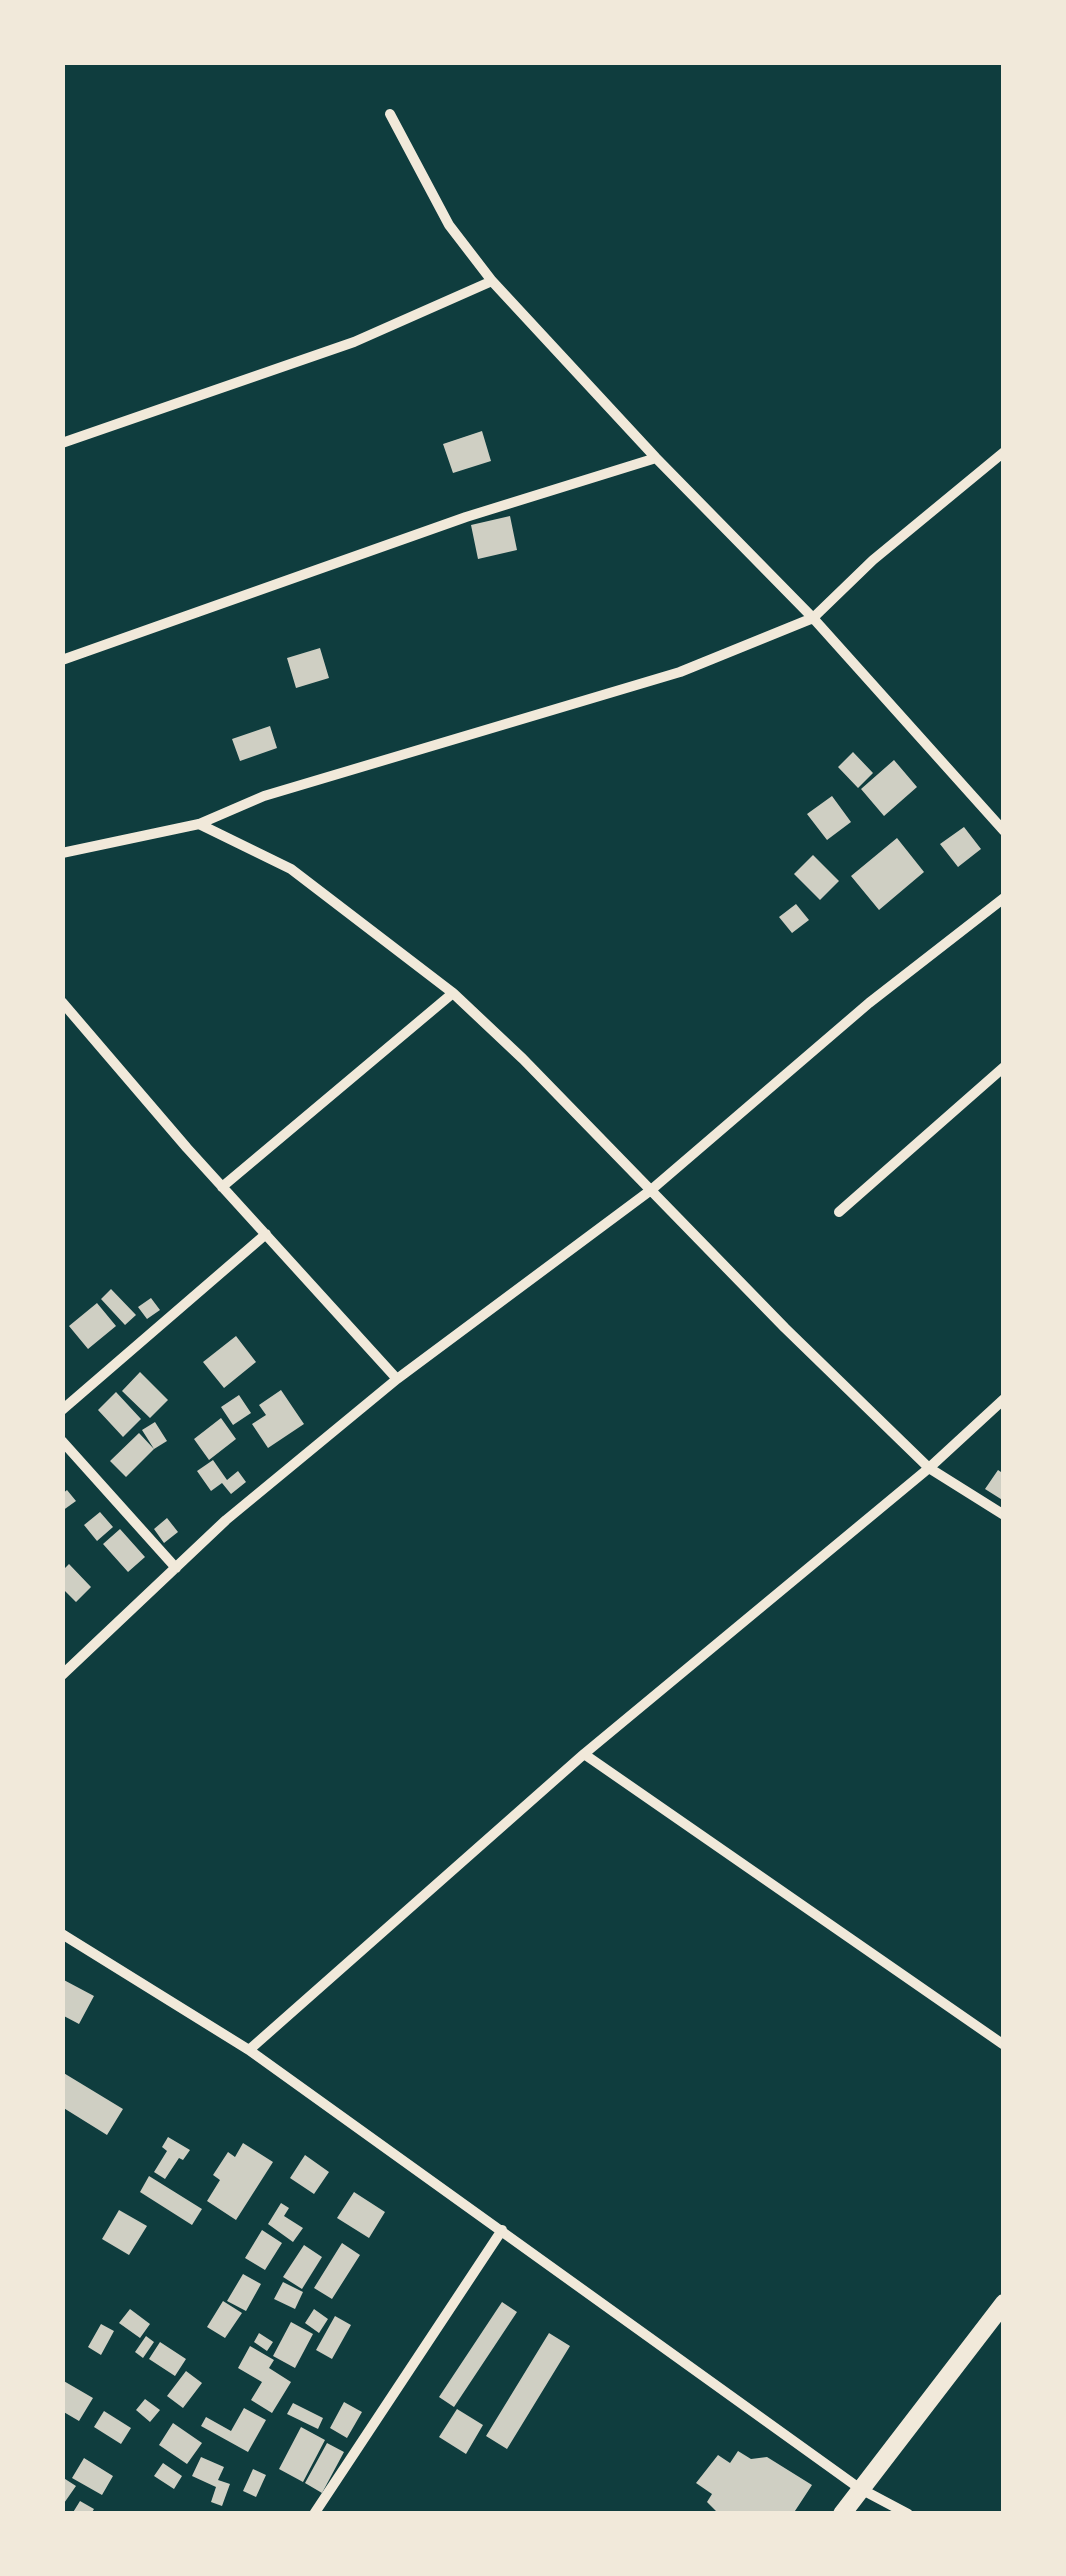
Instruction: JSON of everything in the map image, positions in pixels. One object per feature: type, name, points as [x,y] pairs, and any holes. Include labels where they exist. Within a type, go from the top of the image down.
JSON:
[{"type":"main road","points":[[842,2514],[1004,2303]]},
{"type":"street","points":[[390,114],[448,224],[492,281],[656,458],[813,618],[1004,831]]},
{"type":"street","points":[[62,444],[354,342],[492,281]]},
{"type":"street","points":[[62,853],[200,824],[264,796],[373,761],[680,672],[813,618],[872,560],[1004,452]]},
{"type":"street","points":[[62,660],[466,517],[656,458]]},
{"type":"street","points":[[200,824],[291,869],[453,993],[929,1468],[1004,1516]]},
{"type":"street","points":[[62,1675],[226,1520],[397,1380],[650,1190],[869,1003],[1004,898]]},
{"type":"street","points":[[222,1187],[453,993]]},
{"type":"street","points":[[62,1002],[397,1380]]},
{"type":"street","points":[[839,1212],[1004,1067]]},
{"type":"street","points":[[62,1410],[266,1234]]},
{"type":"street","points":[[249,2050],[584,1754],[929,1468],[1004,1399]]},
{"type":"street","points":[[62,1441],[176,1568]]},
{"type":"street","points":[[584,1754],[1004,2045]]},
{"type":"street","points":[[62,1934],[249,2050],[859,2488],[908,2514]]},
{"type":"street","points":[[314,2514],[502,2230]]},
{"type":"building","points":[[482,431],[491,461],[453,473],[443,444]]},
{"type":"building","points":[[510,516],[517,550],[478,559],[471,525]]},
{"type":"building","points":[[320,648],[329,678],[296,688],[287,658]]},
{"type":"building","points":[[270,726],[277,748],[240,761],[232,739]]},
{"type":"building","points":[[853,752],[873,773],[858,788],[838,767]]},
{"type":"building","points":[[894,760],[917,787],[884,816],[861,789]]},
{"type":"building","points":[[832,796],[851,822],[827,840],[807,814]]},
{"type":"building","points":[[964,827],[981,849],[958,867],[940,844]]},
{"type":"building","points":[[897,838],[924,872],[879,910],[851,876]]},
{"type":"building","points":[[813,855],[839,881],[820,900],[794,874]]},
{"type":"building","points":[[796,904],[809,920],[792,933],[779,917]]},
{"type":"building","points":[[111,1289],[136,1315],[125,1325],[101,1299]]},
{"type":"building","points":[[151,1298],[160,1310],[147,1319],[138,1307]]},
{"type":"building","points":[[97,1303],[116,1326],[88,1349],[69,1326]]},
{"type":"building","points":[[236,1336],[256,1362],[224,1388],[203,1362]]},
{"type":"building","points":[[140,1372],[168,1400],[150,1418],[122,1391]]},
{"type":"building","points":[[281,1390],[304,1424],[268,1448],[252,1424],[266,1415],[259,1405]]},
{"type":"building","points":[[116,1392],[141,1419],[123,1437],[98,1410]]},
{"type":"building","points":[[239,1395],[251,1413],[233,1425],[221,1407]]},
{"type":"building","points":[[221,1418],[236,1439],[209,1460],[194,1439]]},
{"type":"building","points":[[155,1422],[167,1441],[154,1449],[142,1430]]},
{"type":"building","points":[[139,1433],[154,1449],[126,1477],[110,1461]]},
{"type":"building","points":[[213,1460],[227,1480],[238,1471],[246,1482],[231,1494],[222,1483],[211,1491],[197,1471]]},
{"type":"building","points":[[998,1470],[1004,1474],[1004,1501],[985,1489]]},
{"type":"building","points":[[67,1490],[76,1501],[62,1511],[62,1494]]},
{"type":"building","points":[[100,1512],[113,1527],[97,1541],[84,1525]]},
{"type":"building","points":[[167,1518],[178,1532],[164,1543],[154,1529]]},
{"type":"building","points":[[120,1529],[145,1557],[128,1572],[103,1544]]},
{"type":"building","points":[[69,1564],[91,1587],[76,1602],[62,1588],[62,1571]]},
{"type":"building","points":[[62,1979],[94,1996],[79,2024],[62,2015]]},
{"type":"building","points":[[62,2072],[123,2109],[107,2135],[62,2107]]},
{"type":"building","points":[[168,2137],[190,2150],[183,2160],[179,2158],[165,2179],[154,2172],[167,2151],[162,2147]]},
{"type":"building","points":[[243,2143],[273,2162],[236,2220],[207,2201],[220,2180],[213,2175],[228,2152],[235,2157]]},
{"type":"building","points":[[305,2155],[329,2172],[314,2194],[290,2178]]},
{"type":"building","points":[[149,2176],[202,2209],[192,2225],[140,2192]]},
{"type":"building","points":[[354,2192],[385,2212],[369,2238],[337,2218]]},
{"type":"building","points":[[281,2203],[289,2208],[284,2216],[303,2228],[293,2242],[268,2224]]},
{"type":"building","points":[[119,2210],[147,2226],[129,2255],[102,2239]]},
{"type":"building","points":[[262,2230],[282,2243],[265,2270],[245,2258]]},
{"type":"building","points":[[342,2243],[360,2255],[332,2299],[314,2288]]},
{"type":"building","points":[[304,2245],[322,2257],[302,2289],[283,2277]]},
{"type":"building","points":[[243,2274],[261,2284],[246,2311],[227,2301]]},
{"type":"building","points":[[283,2282],[303,2292],[295,2309],[274,2299]]},
{"type":"building","points":[[223,2301],[242,2313],[225,2338],[207,2327]]},
{"type":"building","points":[[502,2302],[517,2312],[454,2407],[439,2397]]},
{"type":"building","points":[[130,2309],[150,2324],[140,2338],[119,2323]]},
{"type":"building","points":[[314,2309],[328,2319],[319,2333],[305,2323]]},
{"type":"building","points":[[335,2316],[351,2325],[332,2359],[316,2350]]},
{"type":"building","points":[[291,2322],[313,2334],[295,2368],[273,2356]]},
{"type":"building","points":[[101,2324],[114,2331],[101,2355],[88,2347]]},
{"type":"building","points":[[259,2333],[273,2342],[267,2351],[254,2342]]},
{"type":"building","points":[[549,2333],[570,2346],[507,2449],[486,2436]]},
{"type":"building","points":[[146,2336],[154,2342],[143,2358],[135,2352]]},
{"type":"building","points":[[160,2342],[186,2359],[175,2376],[149,2359]]},
{"type":"building","points":[[250,2346],[274,2360],[269,2368],[291,2382],[272,2413],[251,2400],[262,2382],[238,2368]]},
{"type":"building","points":[[186,2371],[202,2383],[183,2408],[167,2396]]},
{"type":"building","points":[[62,2380],[93,2398],[79,2421],[62,2411]]},
{"type":"building","points":[[145,2399],[160,2410],[150,2422],[136,2410]]},
{"type":"building","points":[[344,2402],[362,2412],[347,2438],[330,2428]]},
{"type":"building","points":[[293,2403],[323,2418],[318,2429],[287,2414]]},
{"type":"building","points":[[244,2408],[266,2420],[248,2452],[201,2426],[206,2417],[231,2431]]},
{"type":"building","points":[[457,2409],[483,2425],[466,2454],[439,2437]]},
{"type":"building","points":[[104,2411],[131,2428],[121,2444],[94,2427]]},
{"type":"building","points":[[173,2423],[202,2443],[187,2464],[159,2445]]},
{"type":"building","points":[[301,2427],[325,2440],[303,2482],[279,2469]]},
{"type":"building","points":[[327,2443],[344,2452],[322,2493],[305,2483]]},
{"type":"building","points":[[738,2451],[751,2459],[767,2457],[812,2485],[793,2514],[719,2514],[707,2502],[712,2494],[696,2483],[718,2455],[730,2463]]},
{"type":"building","points":[[201,2457],[224,2467],[218,2480],[230,2484],[222,2506],[211,2502],[216,2487],[192,2476]]},
{"type":"building","points":[[84,2458],[113,2476],[102,2495],[72,2478]]},
{"type":"building","points":[[163,2463],[182,2476],[174,2489],[154,2476]]},
{"type":"building","points":[[253,2469],[266,2475],[256,2497],[243,2491]]},
{"type":"building","points":[[62,2477],[76,2486],[62,2506]]},
{"type":"building","points":[[80,2501],[94,2509],[91,2514],[72,2514]]}]
